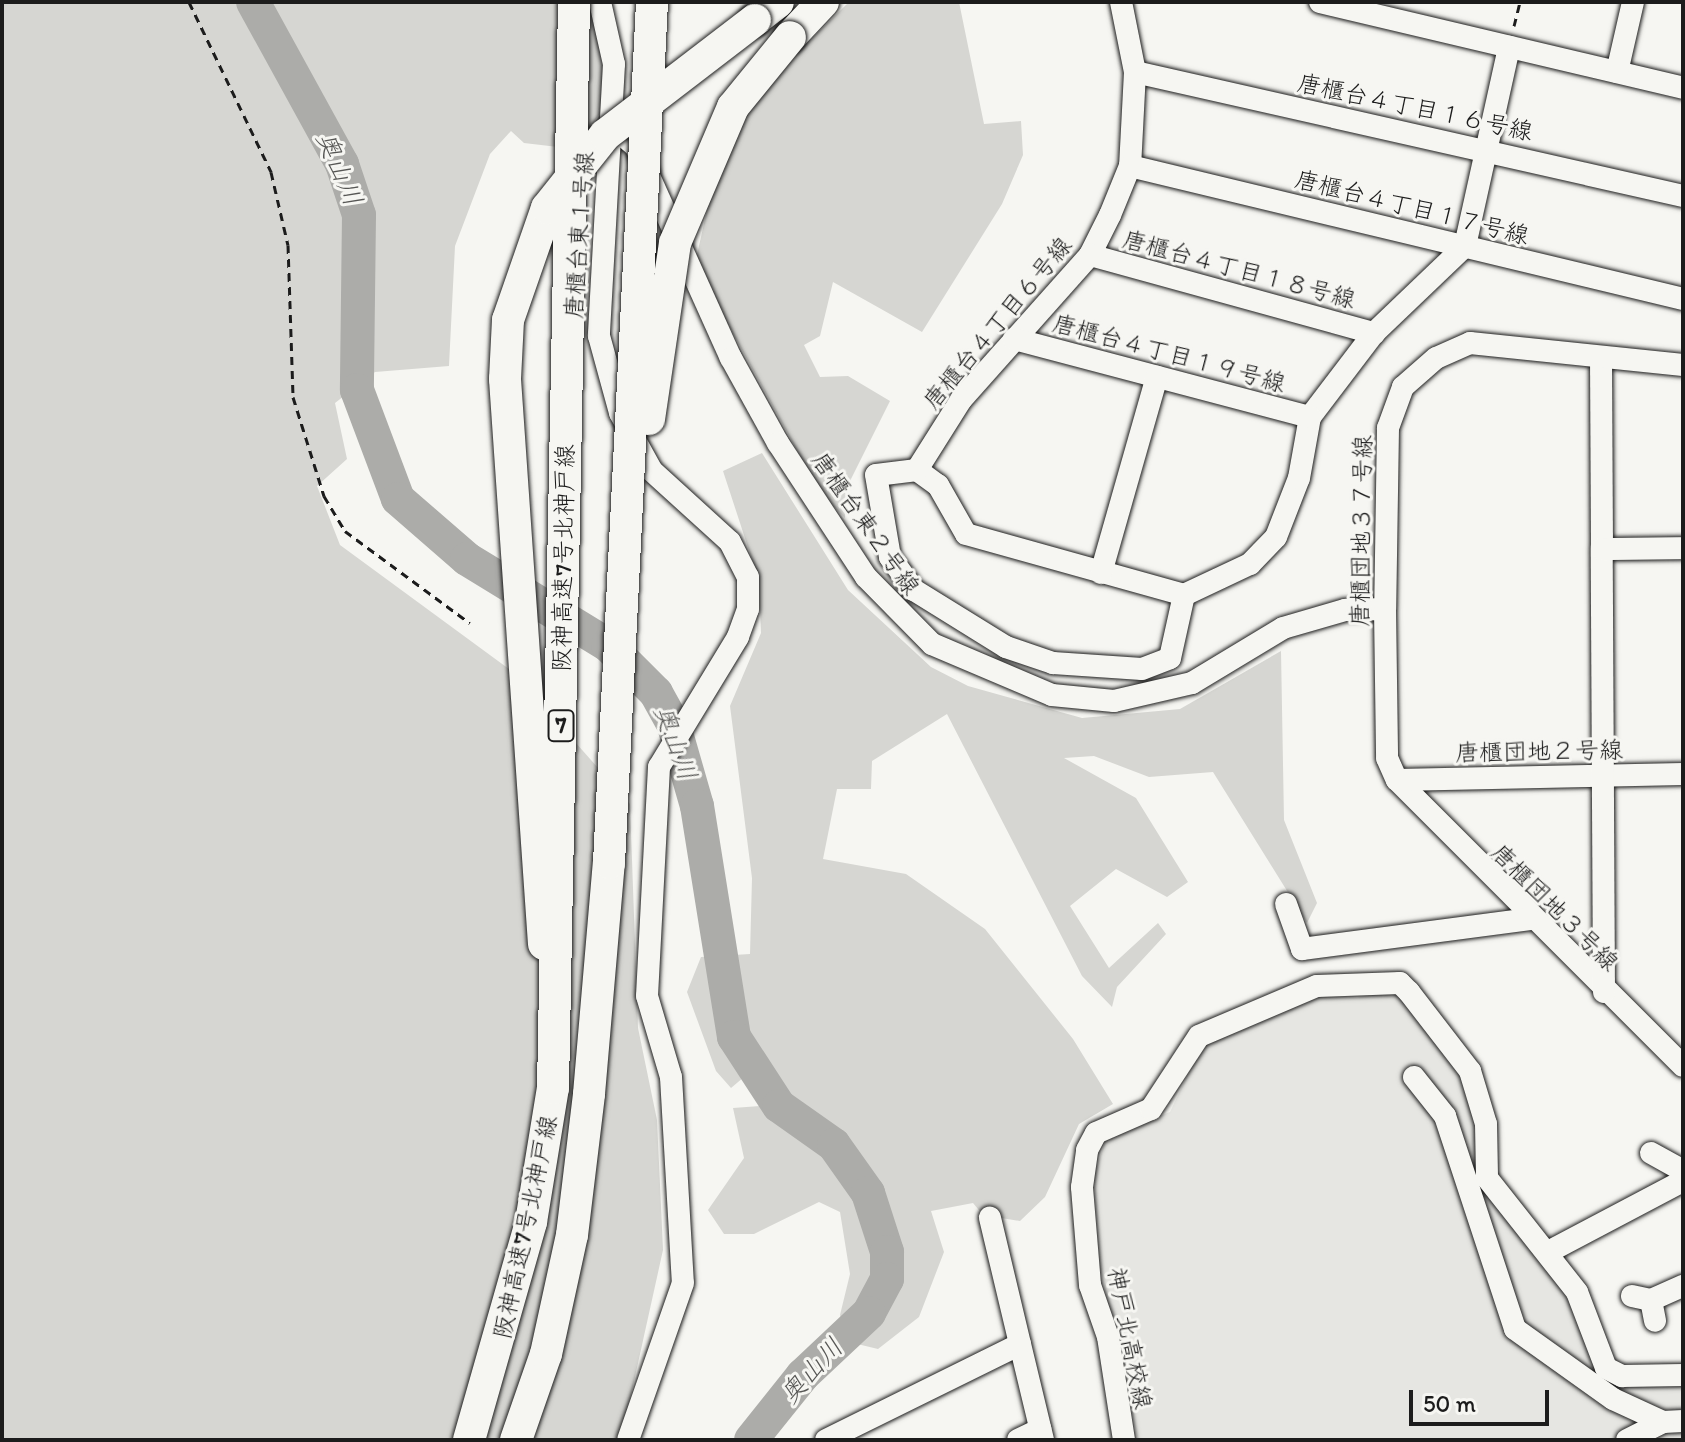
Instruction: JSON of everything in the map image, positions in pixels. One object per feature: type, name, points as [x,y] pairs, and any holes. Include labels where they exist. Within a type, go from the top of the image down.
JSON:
[{"type":"highway","name":"阪神高速7号北神戸線","points":[[469,1440],[531,1222],[553,1088],[559,993],[574,2]]},
{"type":"highway","name":"阪神高速7号北神戸線","points":[[516,1440],[546,1354],[572,1235],[613,783],[652,2]]},
{"type":"highway","points":[[613,783],[659,323],[675,243],[733,107],[823,2]]},
{"type":"highway","points":[[559,993],[538,922],[505,379],[508,320],[547,208],[605,135],[767,11]]},
{"type":"street","name":"唐櫃台東１号線","points":[[600,2],[614,64],[599,336],[620,413],[652,471],[730,542],[748,577],[748,609],[723,663],[665,756],[653,824],[647,996],[671,1077],[683,1283],[628,1440]]},
{"type":"street","name":"唐櫃台４丁目６号線","points":[[917,470],[961,400],[1090,255],[1130,166],[1135,72],[1121,2]]},
{"type":"street","points":[[1320,2],[1683,88]]},
{"type":"street","points":[[1617,72],[1633,2]]},
{"type":"street","points":[[1184,595],[1170,658],[1142,669],[1053,663],[1006,647],[914,590],[890,557],[876,475],[917,470],[938,485],[966,534],[1184,595],[1250,564],[1276,537],[1299,478],[1310,417],[1374,333],[1465,246],[1509,47]]},
{"type":"street","name":"唐櫃台４丁目１６号線","points":[[1135,72],[1487,148],[1683,196]]},
{"type":"street","name":"唐櫃台東２号線","points":[[611,125],[636,147],[731,358],[778,443],[866,577],[932,644],[1052,695],[1114,701],[1192,683],[1283,628],[1345,610],[1385,609]]},
{"type":"street","name":"唐櫃台４丁目１７号線","points":[[1130,166],[1683,299]]},
{"type":"street","name":"唐櫃台４丁目１８号線","points":[[1090,255],[1374,333]]},
{"type":"street","name":"唐櫃台４丁目１９号線","points":[[1014,339],[1310,417]]},
{"type":"street","name":"唐櫃団地３７号線","points":[[1397,780],[1387,758],[1385,609],[1388,428],[1403,387],[1436,358],[1470,343],[1683,365]]},
{"type":"street","points":[[1601,357],[1604,992]]},
{"type":"street","points":[[1101,573],[1157,377]]},
{"type":"street","points":[[1602,549],[1683,548]]},
{"type":"street","name":"唐櫃団地２号線","points":[[1397,780],[1683,774]]},
{"type":"street","name":"唐櫃団地３号線","points":[[1397,780],[1530,919],[1683,1066]]},
{"type":"street","points":[[1286,904],[1302,949],[1530,919]]},
{"type":"street","name":"神戸北高校線","points":[[1124,1440],[1108,1337],[1090,1285],[1082,1187],[1087,1150],[1096,1133],[1151,1109],[1213,1027],[1299,990],[1400,983],[1481,1096],[1487,1178],[1550,1251],[1577,1292],[1606,1368],[1622,1376],[1683,1375]]},
{"type":"street","points":[[1414,1077],[1445,1116],[1515,1329],[1600,1391],[1673,1421]]},
{"type":"street","points":[[1651,1153],[1683,1171]]},
{"type":"street","points":[[1550,1251],[1683,1181]]},
{"type":"street","points":[[990,1218],[1042,1434],[1018,1440]]},
{"type":"street","points":[[1646,1306],[1683,1286]]},
{"type":"street","points":[[826,1440],[1020,1344]]},
{"type":"street","points":[[1627,1440],[1673,1421]]},
{"type":"path","points":[[189,2],[271,172],[288,245],[293,397],[324,496],[345,531],[470,623]]},
{"type":"path","points":[[1509,47],[1520,2]]},
{"type":"shaded area","points":[[2,2],[589,2],[594,9],[607,103],[575,149],[524,143],[511,131],[490,154],[455,246],[449,366],[375,372],[335,403],[347,459],[317,486],[340,545],[513,672],[630,804],[638,1028],[657,1120],[663,1250],[621,1440],[2,1440]]},
{"type":"shaded area","points":[[849,2],[959,2],[984,124],[1021,121],[1023,155],[1002,204],[922,332],[833,282],[820,336],[804,345],[820,377],[848,376],[890,401],[846,489],[845,518],[821,494],[695,264],[709,201],[754,96]]},
{"type":"shaded area","points":[[762,453],[848,590],[931,667],[968,686],[1082,718],[1180,709],[1281,651],[1284,820],[1317,903],[1307,923],[1213,772],[1149,777],[1094,756],[1064,758],[1136,798],[1188,882],[1167,897],[1116,869],[1070,906],[1109,968],[1158,923],[1166,934],[1117,987],[1112,1007],[1082,976],[947,714],[872,761],[871,789],[837,789],[823,859],[906,874],[985,929],[1073,1039],[1113,1104],[1079,1124],[1045,1197],[1020,1221],[983,1215],[973,1203],[931,1211],[944,1252],[919,1317],[878,1349],[849,1342],[840,1315],[850,1274],[840,1212],[819,1202],[754,1234],[724,1234],[708,1210],[744,1158],[733,1108],[760,1106],[778,1082],[757,1066],[731,1088],[716,1071],[687,992],[701,957],[750,954],[752,878],[730,706],[761,633],[759,581],[723,471]]},
{"type":"shaded area","points":[[1394,987],[1467,1076],[1481,1158],[1577,1306],[1604,1382],[1682,1387],[1683,1440],[1138,1440],[1100,1267],[1094,1175],[1104,1145],[1110,1135],[1170,1112],[1201,1047],[1306,995],[1357,998]]},
{"type":"waterway","name":"奥山川","points":[[253,2],[342,164],[359,215],[357,390],[398,499],[467,559],[608,645],[656,693],[674,726],[697,806],[734,1037],[779,1106],[834,1145],[868,1193],[887,1252],[887,1279],[869,1313],[803,1375],[751,1440]]}]
